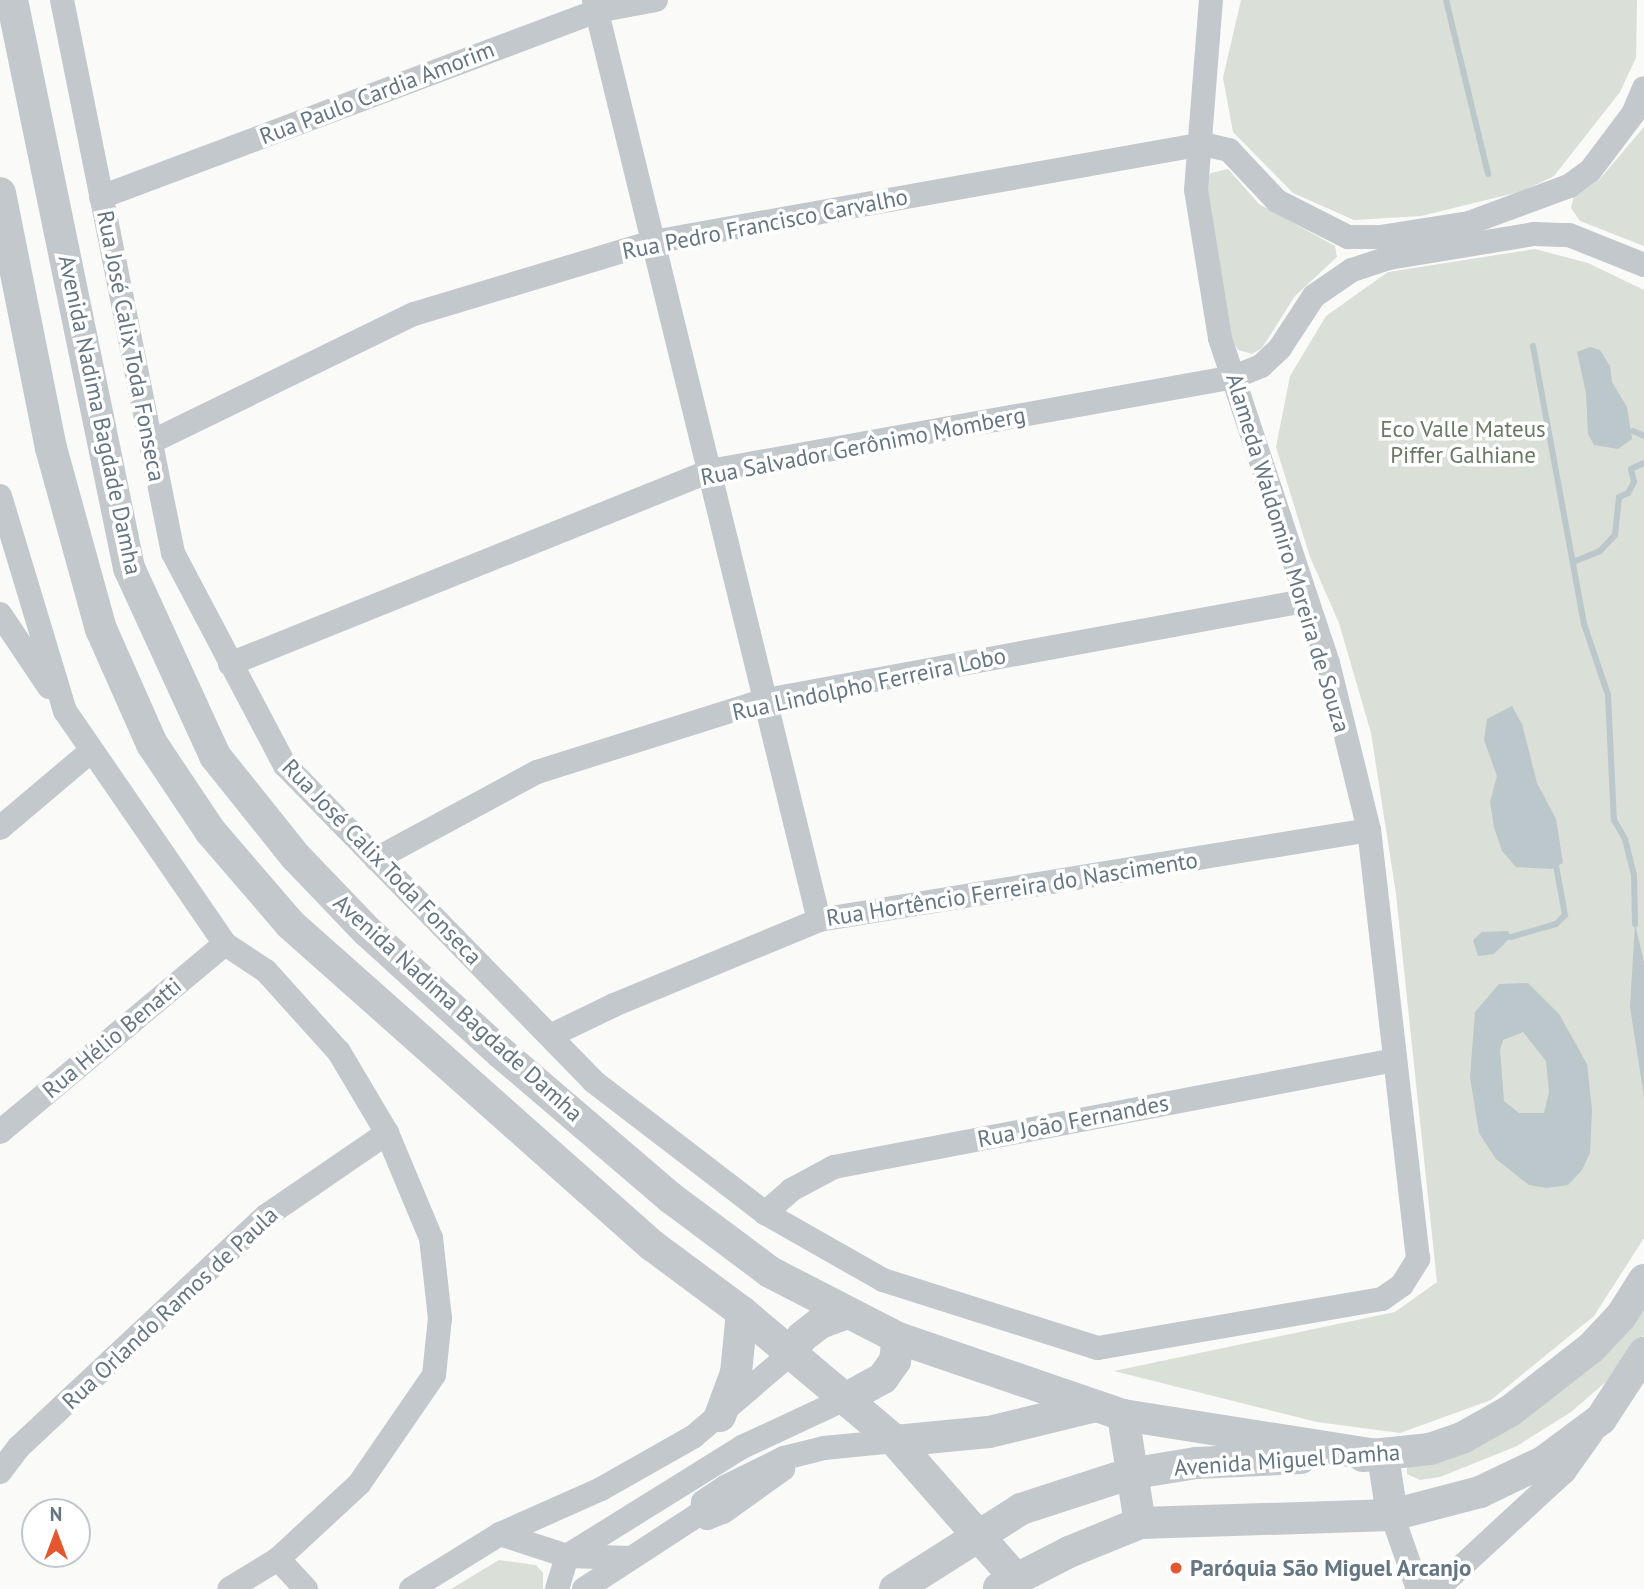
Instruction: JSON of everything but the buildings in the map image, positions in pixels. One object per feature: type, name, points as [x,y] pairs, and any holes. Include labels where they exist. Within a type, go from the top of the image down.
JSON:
[{"type":"street","name":"Avenida Nadima Bagdade Damha","points":[[12,0],[129,568],[215,756],[296,857],[367,931],[500,1052],[671,1198],[769,1272],[898,1338],[1110,1410],[1383,1456]]},
{"type":"street","name":"Rua José Calix Toda Fonseca","points":[[62,0],[173,553],[285,765],[593,1081],[765,1213],[883,1280],[1087,1347],[1115,1348],[1382,1299]]},
{"type":"street","name":"Rua Paulo Cardia Amorim","points":[[102,197],[595,5],[656,0]]},
{"type":"street","name":"Alameda Waldomiro Moreira de Souza","points":[[1211,0],[1203,144],[1196,190],[1220,338],[1304,601],[1328,663],[1369,830],[1418,1259],[1402,1285],[1382,1299]]},
{"type":"street","points":[[595,5],[819,920]]},
{"type":"street","points":[[1203,144],[1229,150],[1277,201],[1348,237],[1380,237],[1469,223],[1569,186],[1590,171],[1633,114],[1644,88]]},
{"type":"street","name":"Rua Pedro Francisco Carvalho","points":[[151,442],[414,314],[653,242],[1203,144]]},
{"type":"street","name":"Avenida Nadima Bagdade Damha","points":[[0,193],[51,448],[94,603],[152,744],[211,832],[290,924],[653,1246],[742,1312],[789,1355],[895,1441],[977,1534],[1013,1586]]},
{"type":"street","name":"Rua Salvador Gerônimo Momberg","points":[[230,664],[710,471],[1234,377],[1261,366],[1280,348],[1314,296],[1352,270],[1389,258],[1534,234],[1569,235],[1644,265]]},
{"type":"street","points":[[0,496],[4,537],[65,710]]},
{"type":"street","name":"Rua Lindolpho Ferreira Lobo","points":[[376,859],[537,772],[765,700],[1304,601]]},
{"type":"street","points":[[0,614],[225,944],[266,971],[339,1052],[387,1133],[431,1238],[440,1318],[434,1375],[359,1484],[278,1559],[229,1589]]},
{"type":"street","points":[[0,828],[91,751]]},
{"type":"street","name":"Rua Hortêncio Ferreira do Nascimento","points":[[550,1036],[614,1005],[819,920],[1369,830]]},
{"type":"street","name":"Rua Hélio Benatti","points":[[0,1132],[225,944]]},
{"type":"street","name":"Rua João Fernandes","points":[[765,1213],[791,1190],[834,1167],[1395,1059]]},
{"type":"street","name":"Rua Orlando Ramos de Paula","points":[[0,1472],[19,1447],[266,1216],[387,1133]]},
{"type":"street","name":"Avenida Miguel Damha","points":[[895,1589],[977,1534],[1021,1509],[1129,1474],[1196,1463],[1383,1456],[1462,1438],[1510,1411],[1591,1348],[1621,1316],[1644,1280]]},
{"type":"street","points":[[720,1416],[736,1373],[742,1312]]},
{"type":"street","points":[[411,1589],[500,1534],[601,1489],[693,1437],[789,1355],[802,1337],[820,1323],[848,1313]]},
{"type":"street","points":[[557,1589],[567,1556],[742,1447],[845,1399],[883,1378],[895,1361],[898,1338]]},
{"type":"street","points":[[1437,1589],[1564,1472],[1644,1353]]},
{"type":"street","points":[[584,1589],[702,1512],[707,1518],[723,1512],[802,1453],[989,1432],[1110,1410],[1140,1523]]},
{"type":"street","points":[[720,1416],[742,1447]]},
{"type":"street","points":[[1013,1586],[1069,1552],[1140,1523],[1392,1516],[1443,1504],[1514,1479],[1601,1419]]},
{"type":"street","points":[[1383,1456],[1392,1516],[1418,1589]]},
{"type":"street","points":[[500,1534],[567,1556],[630,1558]]},
{"type":"street","points":[[278,1559],[306,1589]]},
{"type":"green space","points":[[1241,0],[1637,0],[1636,58],[1620,92],[1554,176],[1523,191],[1421,216],[1354,220],[1293,193],[1233,132],[1223,78]]},
{"type":"green space","points":[[1644,127],[1644,246],[1580,221],[1571,208],[1574,195],[1599,180]]},
{"type":"green space","points":[[1228,169],[1259,204],[1335,246],[1337,257],[1295,296],[1262,348],[1252,354],[1238,350],[1231,338],[1204,181],[1211,173]]},
{"type":"green space","name":"Eco Valle Mateus Piffer Galhiane","points":[[1535,249],[1588,263],[1644,290],[1644,1238],[1594,1316],[1491,1400],[1400,1433],[1317,1422],[1114,1371],[1395,1312],[1437,1282],[1396,894],[1371,733],[1339,623],[1310,557],[1276,447],[1290,376],[1326,316],[1388,272]]},
{"type":"green space","points":[[1644,1307],[1644,1335],[1608,1380],[1571,1412],[1517,1446],[1440,1477],[1420,1480],[1407,1474],[1407,1466]]},
{"type":"green space","points":[[499,1560],[536,1565],[543,1573],[543,1589],[451,1589]]},
{"type":"shaded area","points":[[1590,347],[1600,350],[1610,366],[1612,382],[1627,407],[1632,439],[1618,449],[1594,445],[1588,434],[1586,393],[1577,352]]},
{"type":"shaded area","points":[[1512,706],[1522,724],[1537,783],[1556,819],[1563,863],[1551,869],[1516,867],[1502,851],[1494,827],[1490,802],[1497,776],[1484,740],[1487,719]]},
{"type":"shaded area","points":[[1635,924],[1644,962],[1644,1097],[1630,1007]]},
{"type":"shaded area","points":[[1508,931],[1511,937],[1494,954],[1478,956],[1473,940],[1482,932]]},
{"type":"shaded area","points":[[1528,983],[1559,1014],[1587,1064],[1592,1110],[1590,1153],[1582,1170],[1568,1185],[1547,1188],[1529,1185],[1496,1159],[1479,1133],[1470,1077],[1475,1012],[1499,984]],"holes":[[[1523,1032],[1546,1061],[1549,1092],[1544,1113],[1519,1113],[1504,1101],[1500,1050],[1503,1040]]]},
{"type":"waterway","points":[[1446,0],[1488,174]]},
{"type":"waterway","points":[[1533,346],[1584,624],[1608,695],[1614,820],[1625,839],[1634,875],[1635,924]]},
{"type":"waterway","points":[[1633,431],[1644,436]]},
{"type":"waterway","points":[[1573,562],[1600,551],[1615,535],[1619,497],[1628,493],[1634,482],[1631,469],[1644,463]]},
{"type":"waterway","points":[[1511,937],[1556,924],[1565,915],[1556,866]]},
{"type":"place","name":"Paróquia São Miguel Arcanjo","points":[[1176,1568]]}]
